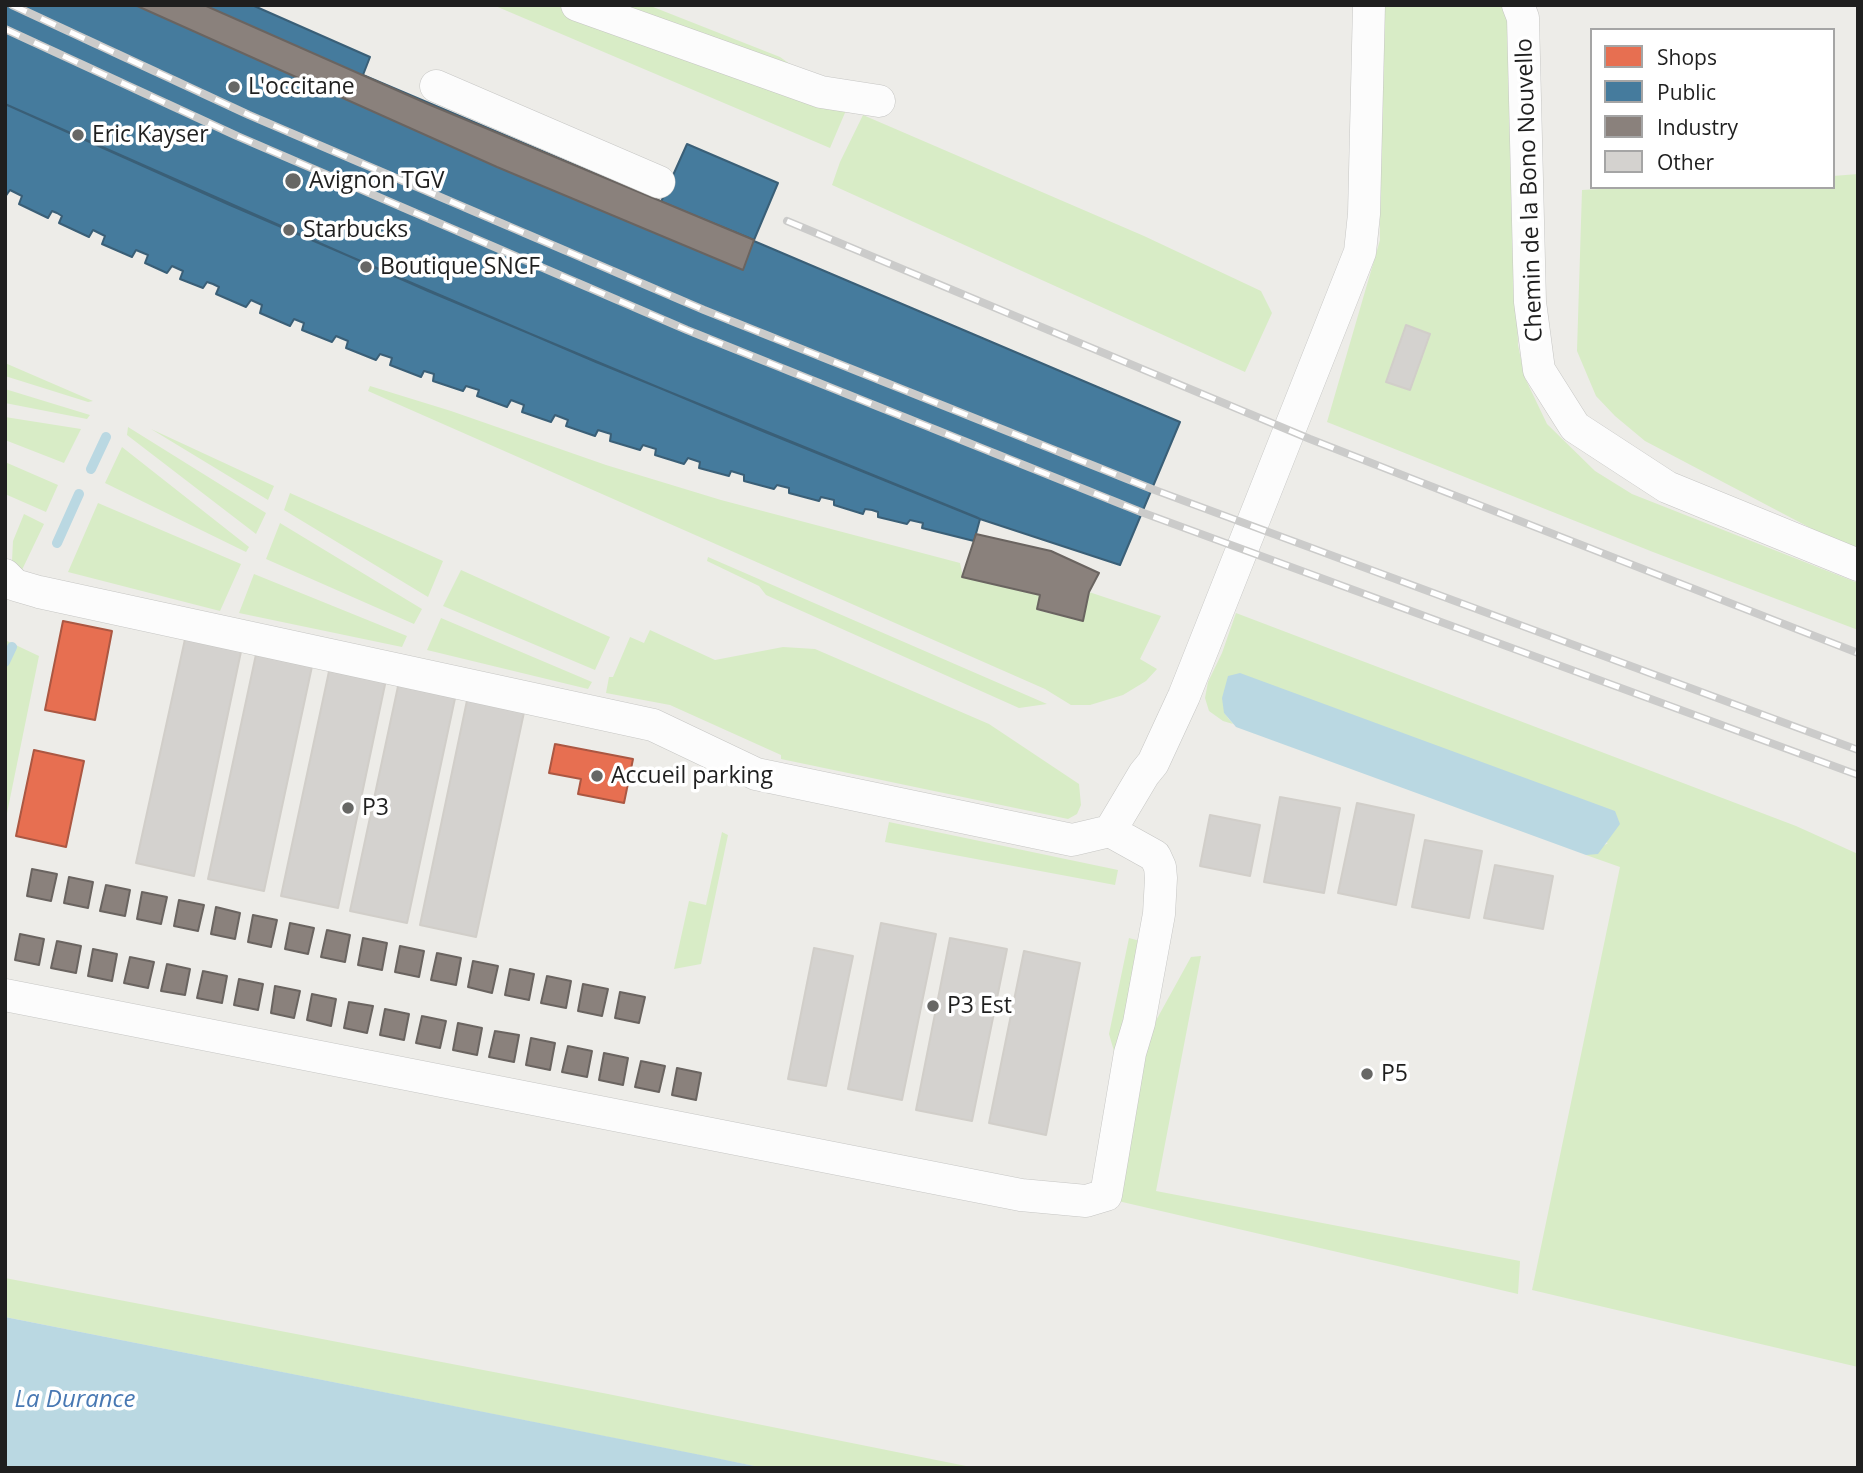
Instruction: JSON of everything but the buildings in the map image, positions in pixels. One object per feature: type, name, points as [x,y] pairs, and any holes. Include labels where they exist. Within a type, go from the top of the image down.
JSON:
[{"type":"street","points":[[577,5],[821,92],[879,101]]},
{"type":"street","points":[[1110,831],[1153,763],[1184,696],[1360,252],[1364,214],[1369,5]]},
{"type":"street","name":"Chemin de la Bono Nouvello","points":[[1518,5],[1523,18],[1530,302],[1539,370],[1575,427],[1667,487],[1858,565]]},
{"type":"street","points":[[436,86],[659,182]]},
{"type":"street","points":[[5,575],[15,585],[39,592],[653,725],[756,774],[1072,840],[1110,831],[1155,856],[1161,878],[1160,902],[1139,1023],[1130,1053],[1106,1195],[1086,1201],[1021,1195],[5,995]]},
{"type":"green space","points":[[493,5],[561,5],[847,108],[830,148]]},
{"type":"green space","points":[[606,5],[648,5],[780,57],[814,81]]},
{"type":"green space","points":[[1377,5],[1504,5],[1509,18],[1518,345],[1525,378],[1547,424],[1595,471],[1632,494],[1858,583],[1858,630],[1653,552],[1327,422],[1380,240]]},
{"type":"green space","points":[[863,115],[1144,236],[1261,291],[1272,313],[1245,372],[832,185]]},
{"type":"green space","points":[[1858,174],[1858,553],[1645,441],[1596,396],[1577,351],[1582,190],[1835,189],[1835,176]]},
{"type":"green space","points":[[5,363],[93,401],[88,402],[5,376]]},
{"type":"green space","points":[[370,386],[606,465],[721,500],[960,563],[963,577],[1040,595],[1037,610],[1082,621],[1089,592],[1161,616],[1140,659],[1157,669],[1146,681],[1123,695],[1090,705],[1071,705],[1045,689],[368,391]]},
{"type":"green space","points":[[5,389],[90,415],[87,419],[5,403]]},
{"type":"green space","points":[[5,417],[81,429],[64,463],[5,440]]},
{"type":"green space","points":[[128,427],[266,513],[256,534],[127,435]]},
{"type":"green space","points":[[151,429],[274,486],[268,500]]},
{"type":"green space","points":[[122,447],[249,547],[246,552],[105,483]]},
{"type":"green space","points":[[5,462],[58,485],[46,512],[5,494]]},
{"type":"green space","points":[[290,493],[443,561],[428,597],[284,510]]},
{"type":"green space","points":[[98,503],[241,564],[220,611],[68,572]]},
{"type":"green space","points":[[24,514],[44,524],[21,572],[12,561],[13,541]]},
{"type":"green space","points":[[280,523],[422,609],[414,624],[266,559]]},
{"type":"green space","points":[[708,557],[1047,704],[1019,708],[766,595],[759,586],[707,561]]},
{"type":"green space","points":[[461,570],[610,637],[595,670],[443,606]]},
{"type":"green space","points":[[254,574],[407,636],[402,647],[239,613]]},
{"type":"green space","points":[[1236,613],[1796,826],[1858,854],[1858,1367],[1532,1290],[1620,867],[1586,855],[1608,843],[1224,713],[1233,724],[1223,721],[1209,711],[1205,698],[1208,682]]},
{"type":"green space","points":[[441,618],[592,682],[588,689],[427,650]]},
{"type":"green space","points":[[650,630],[715,660],[783,647],[815,649],[989,724],[1079,784],[1081,805],[1077,814],[1068,819],[781,759],[781,755],[670,705],[606,693],[609,677],[613,677],[630,637],[644,643]]},
{"type":"green space","points":[[5,640],[39,656],[5,823]]},
{"type":"green space","points":[[889,822],[1118,870],[1115,885],[885,842]]},
{"type":"green space","points":[[722,832],[728,835],[701,964],[674,969],[689,901],[706,905]]},
{"type":"green space","points":[[1129,938],[1140,941],[1116,1058],[1109,1034]]},
{"type":"green space","points":[[1201,956],[1156,1191],[1520,1261],[1518,1294],[1118,1201],[1137,1055],[1191,957]]},
{"type":"green space","points":[[5,1278],[976,1468],[764,1468],[5,1317]]},
{"type":"water","points":[[1240,673],[1615,811],[1620,824],[1598,854],[1586,855],[1236,727],[1224,713],[1222,698],[1228,676]]},
{"type":"water","name":"La Durance","points":[[5,1317],[711,1457],[764,1468],[5,1468]]},
{"type":"waterway","points":[[91,469],[106,437]]},
{"type":"waterway","points":[[57,543],[79,494]]},
{"type":"waterway","points":[[5,662],[12,647]]},
{"type":"railway","points":[[12,5],[249,115],[704,310],[1152,489],[1858,750]]},
{"type":"railway","points":[[5,29],[237,136],[687,330],[1141,512],[1858,775]]},
{"type":"railway","points":[[787,221],[1310,439],[1858,653]]},
{"type":"place","name":"L'occitane","points":[[234,87]]},
{"type":"place","name":"Eric Kayser","points":[[78,135]]},
{"type":"place","name":"Avignon TGV","points":[[293,181]]},
{"type":"place","name":"Starbucks","points":[[289,230]]},
{"type":"place","name":"Boutique SNCF","points":[[366,267]]},
{"type":"place","name":"Accueil parking","points":[[597,776]]},
{"type":"place","name":"P3","points":[[348,808]]},
{"type":"place","name":"P3 Est","points":[[933,1006]]},
{"type":"place","name":"P5","points":[[1367,1074]]}]
